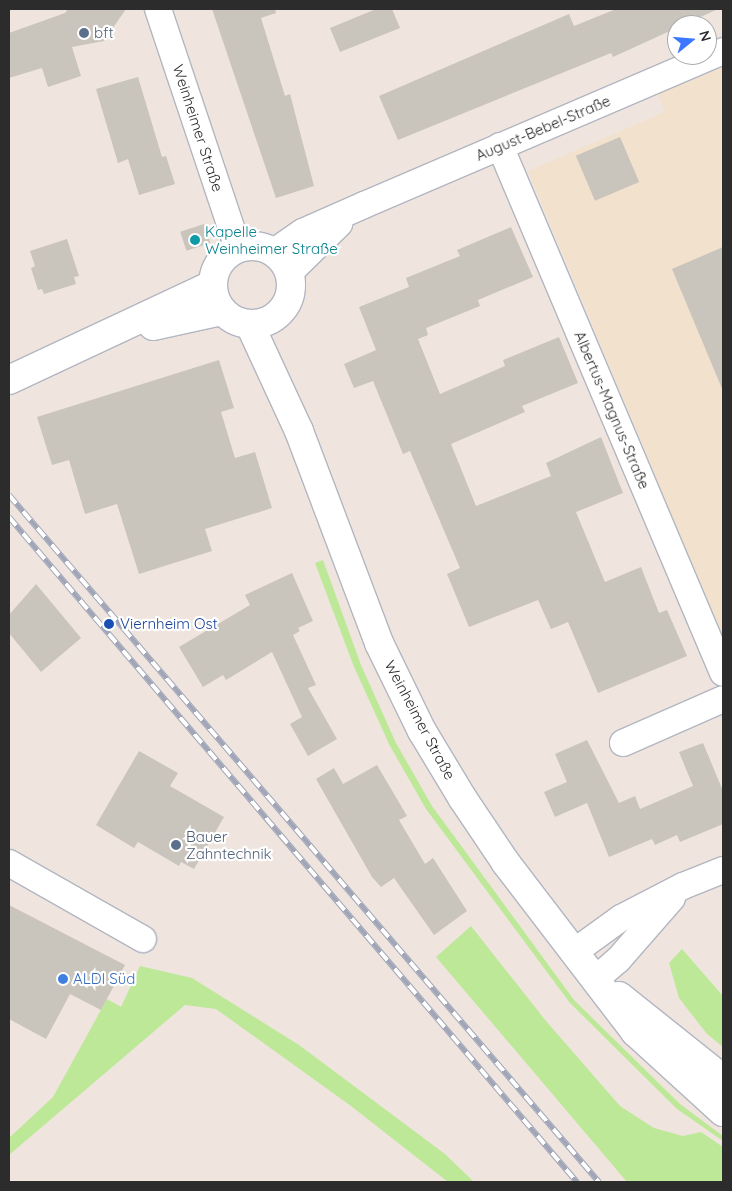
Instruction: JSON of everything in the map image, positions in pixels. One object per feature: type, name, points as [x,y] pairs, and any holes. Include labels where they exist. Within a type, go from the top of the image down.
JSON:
[{"type":"street","name":"Weinheimer Straße","points":[[158,9],[238,248]]},
{"type":"street","name":"August-Bebel-Straße","points":[[282,262],[320,241],[364,205],[723,51]]},
{"type":"street","name":"Albertus-Magnus-Straße","points":[[500,146],[723,673]]},
{"type":"street","points":[[256,246],[282,262],[289,299],[261,322],[229,318],[221,311],[212,286],[219,263],[238,248],[256,246]]},
{"type":"street","points":[[9,380],[212,286]]},
{"type":"street","points":[[108,335],[221,311]]},
{"type":"street","name":"Weinheimer Straße","points":[[261,322],[299,431],[379,643],[422,731],[506,863],[574,952],[597,978],[641,1038],[723,1112]]},
{"type":"street","points":[[624,743],[723,699]]},
{"type":"street","points":[[9,863],[143,939]]},
{"type":"street","points":[[574,952],[621,918],[683,886],[723,870]]},
{"type":"street","points":[[597,978],[618,960],[683,886]]},
{"type":"street","name":"Weinheimer Straße","points":[[597,978],[723,1079]]},
{"type":"shaded area","points":[[723,67],[723,637],[528,171],[665,112],[658,94]]},
{"type":"green space","points":[[323,560],[361,665],[396,743],[432,806],[574,1000],[680,1104],[723,1136],[723,1141],[677,1109],[570,1003],[426,809],[390,746],[354,667],[315,563]]},
{"type":"green space","points":[[471,926],[546,1021],[620,1106],[654,1128],[683,1136],[701,1132],[723,1147],[723,1182],[627,1182],[436,957]]},
{"type":"green space","points":[[682,949],[723,996],[723,1047],[707,1034],[679,998],[669,963]]},
{"type":"green space","points":[[140,966],[192,978],[299,1045],[445,1154],[474,1182],[448,1182],[351,1106],[216,1009],[185,1005],[9,1155],[9,1138],[53,1097],[107,999],[121,1007]]},
{"type":"building","points":[[68,9],[126,9],[104,41],[72,47],[81,76],[48,87],[42,68],[9,78],[9,33],[65,13]]},
{"type":"building","points":[[212,9],[275,9],[276,13],[261,18],[285,96],[290,94],[314,186],[276,198]]},
{"type":"building","points":[[376,9],[392,9],[400,28],[340,52],[330,28]]},
{"type":"building","points":[[616,9],[718,9],[705,15],[667,15],[667,32],[613,57],[611,53],[398,140],[379,96],[569,14],[574,26]]},
{"type":"building","points":[[138,77],[162,157],[166,156],[175,184],[139,195],[128,159],[118,163],[96,89]]},
{"type":"building","points":[[620,137],[639,182],[595,201],[576,156]]},
{"type":"building","name":"Kapelle Weinheimer Straße","points":[[204,224],[210,243],[186,251],[180,232]]},
{"type":"building","points":[[511,227],[533,277],[478,300],[480,306],[426,328],[428,335],[418,339],[440,394],[505,366],[503,360],[559,337],[578,383],[522,406],[525,412],[451,444],[476,506],[551,476],[546,463],[601,437],[623,493],[576,512],[605,582],[641,567],[659,613],[667,610],[687,656],[598,693],[568,622],[551,629],[538,600],[469,627],[447,574],[460,568],[410,451],[403,454],[373,381],[354,388],[344,364],[376,350],[359,307],[409,287],[406,278],[460,256],[457,250]]},
{"type":"building","points":[[67,239],[79,276],[74,277],[76,284],[44,294],[42,289],[38,290],[31,268],[35,266],[30,251]]},
{"type":"building","points":[[723,247],[723,391],[672,269]]},
{"type":"building","points":[[219,360],[234,408],[221,412],[235,458],[255,452],[272,508],[205,529],[212,551],[139,574],[117,504],[85,514],[69,460],[52,465],[37,417]]},
{"type":"building","points":[[292,573],[313,621],[298,628],[300,631],[293,635],[316,685],[308,688],[337,739],[308,756],[290,724],[302,717],[272,652],[226,680],[223,675],[203,687],[179,647],[250,605],[245,595]]},
{"type":"building","points":[[36,584],[81,638],[41,672],[9,633],[9,615]]},
{"type":"building","points":[[587,740],[619,803],[635,796],[640,809],[693,786],[679,752],[703,743],[723,791],[723,824],[680,842],[677,835],[655,845],[652,839],[609,857],[587,803],[555,817],[544,792],[567,782],[555,754]]},
{"type":"building","points":[[139,751],[178,773],[170,786],[224,817],[194,869],[181,862],[179,866],[138,842],[134,848],[96,825]]},
{"type":"building","points":[[377,765],[407,816],[399,820],[425,864],[433,858],[467,911],[434,935],[394,878],[381,887],[372,877],[316,779],[334,768],[343,784]]},
{"type":"building","name":"ALDI Süd","points":[[9,905],[125,965],[101,1010],[70,994],[46,1039],[9,1019]]},
{"type":"railway","points":[[9,495],[599,1182]]},
{"type":"railway","points":[[9,517],[577,1182]]},
{"type":"place","name":"bft","points":[[84,33]]},
{"type":"place","name":"Kapelle Weinheimer Straße","points":[[195,240]]},
{"type":"place","name":"Viernheim Ost","points":[[109,624]]},
{"type":"place","name":"Bauer Zahntechnik","points":[[176,845]]},
{"type":"place","name":"ALDI Süd","points":[[63,979]]}]
